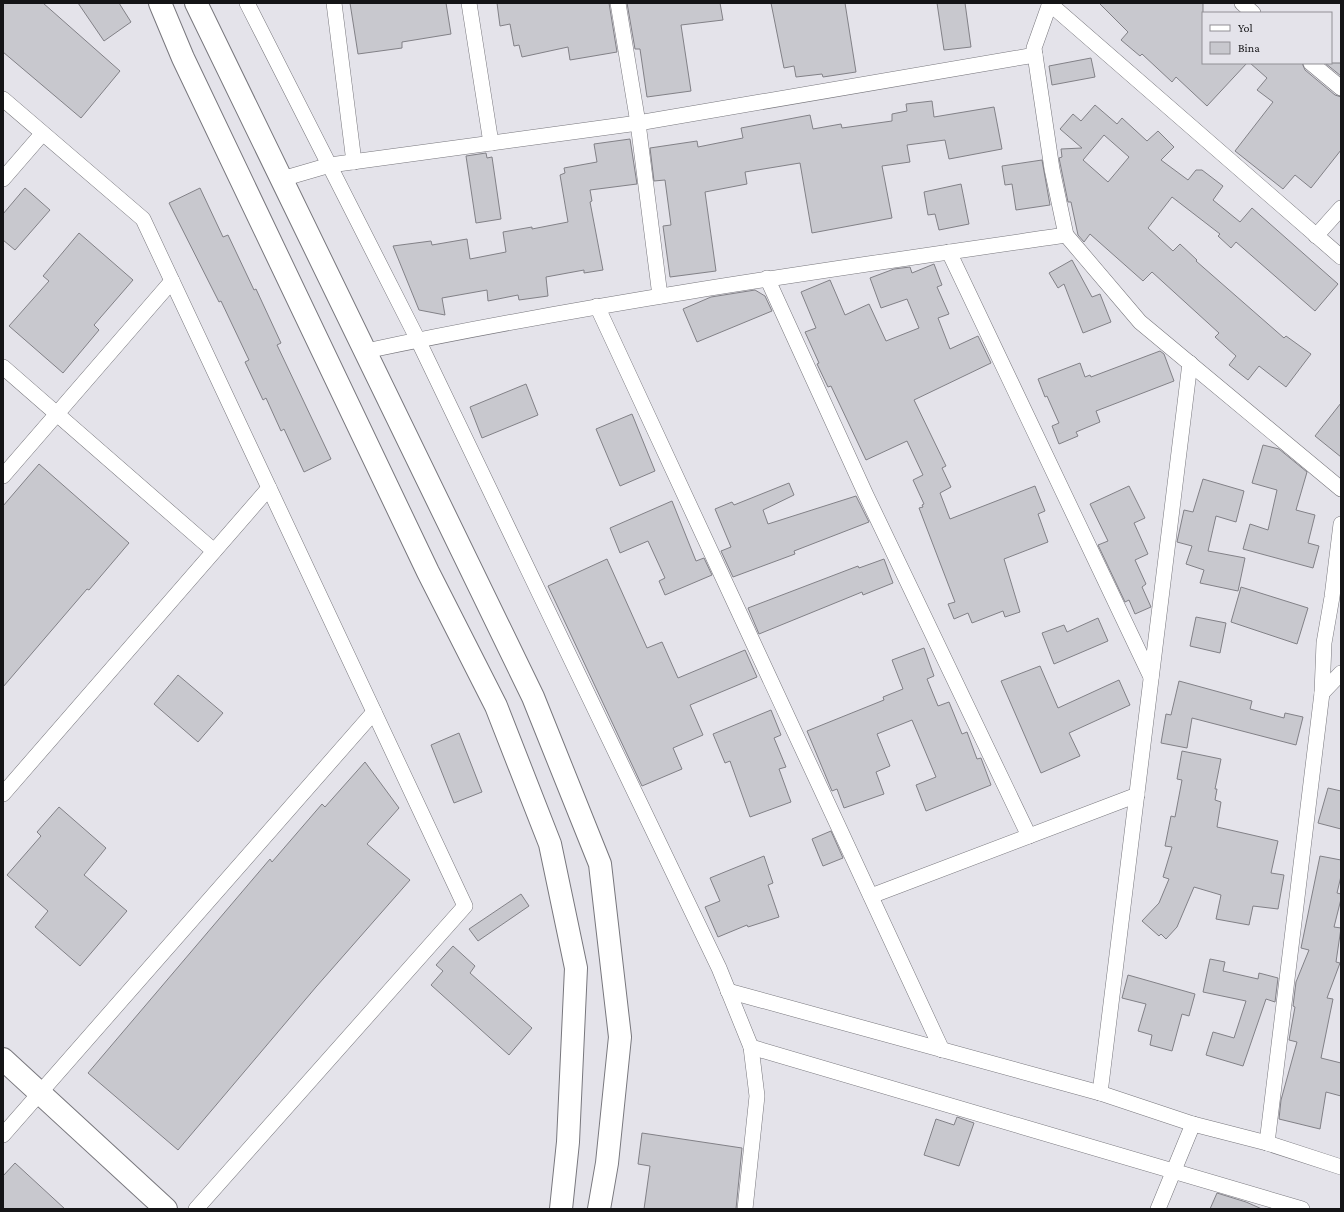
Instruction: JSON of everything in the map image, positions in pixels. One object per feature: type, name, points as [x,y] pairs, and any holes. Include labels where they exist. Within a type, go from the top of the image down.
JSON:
[{"type":"main road","points":[[160,3],[183,58],[428,572],[496,706],[550,844],[576,968],[568,1142],[561,1209]]},
{"type":"main road","points":[[196,3],[533,698],[600,864],[620,1037],[607,1163],[599,1209]]},
{"type":"main road","points":[[3,1059],[166,1209]]},
{"type":"street","points":[[247,3],[418,340],[709,947],[728,991],[751,1047],[757,1096],[745,1209]]},
{"type":"street","points":[[334,3],[354,162]]},
{"type":"street","points":[[469,3],[491,143]]},
{"type":"street","points":[[618,3],[638,124],[660,296]]},
{"type":"street","points":[[1341,258],[1050,3],[1034,48],[1052,170],[1066,235],[1140,322],[1341,490]]},
{"type":"street","points":[[1242,3],[1252,12]]},
{"type":"street","points":[[282,179],[330,165],[638,124],[1035,55]]},
{"type":"street","points":[[1312,64],[1341,88]]},
{"type":"street","points":[[3,99],[143,219],[465,906],[196,1209]]},
{"type":"street","points":[[3,179],[42,134]]},
{"type":"street","points":[[1316,236],[1341,208]]},
{"type":"street","points":[[366,351],[597,306],[767,278],[1066,235]]},
{"type":"street","points":[[949,252],[1151,677]]},
{"type":"street","points":[[767,278],[866,495],[1029,836]]},
{"type":"street","points":[[3,476],[172,281]]},
{"type":"street","points":[[597,306],[942,1050]]},
{"type":"street","points":[[1100,1093],[1190,363]]},
{"type":"street","points":[[3,367],[214,551]]},
{"type":"street","points":[[3,794],[269,488]]},
{"type":"street","points":[[1267,1143],[1322,693],[1324,643],[1332,597],[1341,524]]},
{"type":"street","points":[[1322,693],[1341,673]]},
{"type":"street","points":[[3,1135],[374,712]]},
{"type":"street","points":[[871,896],[1137,796]]},
{"type":"street","points":[[728,991],[1100,1093],[1193,1124],[1267,1143],[1341,1167]]},
{"type":"street","points":[[751,1047],[1302,1209]]},
{"type":"street","points":[[1158,1209],[1193,1124]]},
{"type":"building","points":[[3,3],[43,3],[120,71],[81,118],[3,52]]},
{"type":"building","points":[[78,3],[119,3],[131,22],[104,41]]},
{"type":"building","points":[[350,3],[446,3],[451,34],[402,42],[402,48],[358,54]]},
{"type":"building","points":[[497,3],[609,3],[617,52],[570,60],[568,47],[522,57],[519,45],[514,46],[510,24],[500,26]]},
{"type":"building","points":[[627,3],[720,3],[723,20],[681,25],[691,91],[647,97],[640,49],[635,49]]},
{"type":"building","points":[[771,3],[845,3],[856,72],[823,77],[822,74],[796,77],[794,66],[784,68]]},
{"type":"building","points":[[937,3],[965,3],[971,47],[944,50]]},
{"type":"building","points":[[1099,3],[1203,3],[1202,64],[1246,64],[1207,106],[1176,77],[1172,82],[1142,54],[1140,56],[1121,40],[1128,32]]},
{"type":"building","points":[[1091,58],[1095,77],[1052,85],[1049,66]]},
{"type":"building","points":[[1341,63],[1341,76],[1326,64]]},
{"type":"building","points":[[1251,64],[1302,64],[1305,70],[1335,95],[1341,97],[1341,150],[1311,188],[1295,175],[1283,189],[1235,151],[1273,102],[1257,90],[1267,78]]},
{"type":"building","points":[[932,101],[934,117],[994,107],[1002,149],[949,159],[945,140],[907,145],[910,162],[882,166],[892,218],[812,233],[800,163],[745,172],[747,184],[705,192],[716,271],[670,277],[663,226],[671,225],[665,180],[654,181],[650,148],[697,141],[698,147],[743,138],[741,128],[810,115],[813,129],[841,124],[842,128],[892,121],[892,114],[907,111],[906,104]]},
{"type":"building","points":[[1095,105],[1117,124],[1122,118],[1147,141],[1158,131],[1174,147],[1161,160],[1188,180],[1196,170],[1202,170],[1223,186],[1213,200],[1240,222],[1252,208],[1338,284],[1315,311],[1236,242],[1231,248],[1218,236],[1220,234],[1172,197],[1148,228],[1173,251],[1180,244],[1197,260],[1196,261],[1284,338],[1286,336],[1311,354],[1286,387],[1259,366],[1248,380],[1229,365],[1236,356],[1215,337],[1219,333],[1152,272],[1143,281],[1090,234],[1084,242],[1078,235],[1071,202],[1068,202],[1059,158],[1062,157],[1061,149],[1082,148],[1060,129],[1073,114],[1081,121]],"holes":[[[1104,135],[1129,157],[1108,182],[1083,160]]]},
{"type":"building","points":[[630,139],[637,184],[590,190],[592,201],[590,202],[603,270],[584,273],[584,270],[546,277],[548,296],[519,300],[518,295],[488,301],[487,290],[442,298],[445,315],[419,310],[393,246],[431,241],[432,245],[467,239],[470,259],[506,252],[503,232],[532,227],[532,229],[568,222],[560,175],[565,173],[564,168],[597,162],[594,144]]},
{"type":"building","points":[[486,153],[487,158],[492,157],[501,219],[476,223],[466,156]]},
{"type":"building","points":[[1042,160],[1050,205],[1016,210],[1012,184],[1005,185],[1002,166]]},
{"type":"building","points":[[961,184],[969,224],[939,230],[935,214],[928,215],[924,192]]},
{"type":"building","points":[[25,188],[50,210],[15,250],[3,240],[3,214]]},
{"type":"building","points":[[200,188],[223,237],[228,235],[254,290],[256,289],[281,343],[277,345],[331,459],[304,472],[284,429],[281,431],[266,398],[263,400],[245,362],[249,360],[221,301],[219,302],[169,203]]},
{"type":"building","points":[[79,233],[133,280],[94,325],[99,330],[63,373],[9,326],[49,281],[43,276]]},
{"type":"building","points":[[1072,260],[1092,297],[1100,294],[1111,322],[1083,333],[1064,284],[1058,288],[1049,273]]},
{"type":"building","points":[[934,264],[942,285],[937,287],[949,314],[938,318],[950,349],[978,336],[991,363],[914,400],[946,466],[942,468],[951,487],[940,493],[950,519],[1035,486],[1045,511],[1038,514],[1048,542],[1004,559],[1020,612],[1005,617],[1003,611],[972,623],[968,613],[954,619],[948,604],[955,602],[919,508],[923,507],[922,505],[924,504],[913,480],[923,475],[907,441],[866,460],[831,386],[828,387],[817,364],[819,363],[805,332],[816,328],[801,292],[830,280],[845,315],[869,304],[886,341],[919,328],[907,299],[881,308],[870,278],[894,269],[910,267],[912,273]]},
{"type":"building","points":[[755,290],[765,296],[772,311],[697,342],[683,309],[711,297]]},
{"type":"building","points":[[1160,351],[1164,354],[1174,381],[1096,411],[1100,422],[1076,432],[1078,436],[1059,444],[1052,426],[1059,423],[1047,396],[1045,397],[1038,379],[1080,363],[1085,377],[1090,375],[1091,377]]},
{"type":"building","points":[[526,384],[538,415],[482,438],[470,407]]},
{"type":"building","points":[[1341,403],[1341,457],[1315,436]]},
{"type":"building","points":[[632,414],[655,471],[620,486],[596,429]]},
{"type":"building","points":[[1263,445],[1279,449],[1307,472],[1296,510],[1315,515],[1308,543],[1319,546],[1313,568],[1243,549],[1250,524],[1268,530],[1277,490],[1252,483]]},
{"type":"building","points":[[39,464],[129,543],[89,590],[87,589],[3,687],[3,506]]},
{"type":"building","points":[[1203,479],[1244,491],[1236,522],[1216,516],[1208,551],[1245,558],[1238,591],[1200,583],[1204,570],[1186,564],[1192,546],[1177,542],[1184,510],[1193,512]]},
{"type":"building","points":[[789,483],[794,495],[763,510],[768,524],[856,496],[869,522],[794,551],[795,554],[733,577],[721,551],[731,547],[715,509],[732,502],[734,505]]},
{"type":"building","points":[[1129,486],[1145,518],[1134,523],[1148,554],[1135,560],[1146,584],[1142,587],[1151,607],[1135,614],[1129,600],[1125,602],[1098,545],[1108,541],[1090,504]]},
{"type":"building","points":[[672,501],[696,561],[704,558],[712,575],[665,595],[659,581],[665,578],[648,541],[620,553],[610,528]]},
{"type":"building","points":[[607,559],[647,648],[662,642],[678,678],[745,650],[757,677],[690,705],[703,735],[673,748],[682,769],[642,786],[548,586]]},
{"type":"building","points":[[884,559],[893,583],[863,595],[862,592],[759,634],[748,608],[858,566],[859,568]]},
{"type":"building","points":[[1241,587],[1308,608],[1297,644],[1231,622]]},
{"type":"building","points":[[1196,617],[1226,623],[1220,653],[1190,646]]},
{"type":"building","points":[[1098,618],[1108,641],[1054,664],[1042,633],[1064,625],[1067,632]]},
{"type":"building","points":[[924,648],[934,676],[927,679],[938,706],[949,702],[962,734],[967,732],[977,759],[981,758],[991,785],[926,811],[916,785],[936,777],[912,720],[877,734],[890,766],[876,772],[884,794],[844,808],[837,789],[832,791],[807,731],[884,700],[883,697],[903,689],[892,660]]},
{"type":"building","points":[[1040,666],[1058,708],[1119,680],[1130,705],[1069,733],[1080,756],[1041,773],[1001,681]]},
{"type":"building","points":[[178,675],[223,713],[198,742],[154,704]]},
{"type":"building","points":[[1179,681],[1252,701],[1250,709],[1284,718],[1285,713],[1303,717],[1296,745],[1192,718],[1187,748],[1161,743],[1166,714],[1171,715]]},
{"type":"building","points":[[771,710],[781,735],[774,738],[786,767],[779,769],[791,802],[750,817],[730,761],[725,763],[713,734]]},
{"type":"building","points":[[459,733],[482,792],[454,803],[431,745]]},
{"type":"building","points":[[1182,751],[1221,759],[1215,789],[1217,789],[1215,800],[1221,802],[1217,827],[1278,841],[1271,873],[1284,875],[1278,909],[1253,906],[1249,925],[1216,919],[1221,895],[1194,887],[1177,927],[1166,939],[1161,934],[1159,936],[1142,921],[1159,903],[1169,879],[1163,877],[1172,847],[1165,846],[1171,816],[1175,817],[1182,780],[1177,779]]},
{"type":"building","points":[[365,762],[399,808],[367,844],[410,880],[316,987],[178,1150],[88,1073],[270,859],[272,862],[322,804],[325,807]]},
{"type":"building","points":[[1328,788],[1341,791],[1341,829],[1318,823]]},
{"type":"building","points":[[59,807],[106,848],[84,875],[127,911],[80,966],[35,927],[48,911],[7,875],[41,836],[37,832]]},
{"type":"building","points":[[831,831],[843,858],[823,866],[812,839]]},
{"type":"building","points":[[764,856],[773,883],[768,885],[779,917],[748,927],[747,925],[718,937],[705,907],[720,901],[710,878]]},
{"type":"building","points":[[1320,856],[1341,860],[1341,876],[1337,893],[1341,894],[1341,899],[1334,927],[1341,928],[1336,962],[1340,963],[1327,998],[1333,999],[1321,1058],[1341,1063],[1341,1096],[1326,1092],[1320,1129],[1279,1119],[1281,1100],[1297,1042],[1289,1040],[1295,1007],[1293,1006],[1296,982],[1309,950],[1301,948]]},
{"type":"building","points":[[521,894],[529,906],[478,941],[469,929]]},
{"type":"building","points":[[453,946],[475,966],[470,973],[532,1028],[509,1055],[431,985],[443,971],[436,965]]},
{"type":"building","points":[[1210,959],[1225,962],[1223,971],[1258,979],[1259,973],[1278,978],[1275,1002],[1266,999],[1243,1066],[1206,1055],[1213,1032],[1234,1038],[1246,1001],[1203,992]]},
{"type":"building","points":[[1128,975],[1195,994],[1189,1016],[1182,1014],[1172,1051],[1150,1045],[1152,1035],[1138,1031],[1146,1004],[1122,998]]},
{"type":"building","points":[[957,1117],[974,1123],[959,1166],[924,1155],[936,1119],[954,1125]]},
{"type":"building","points":[[642,1133],[742,1148],[736,1209],[644,1209],[650,1166],[638,1164]]},
{"type":"building","points":[[15,1163],[65,1209],[3,1209],[3,1176]]},
{"type":"building","points":[[1217,1193],[1246,1202],[1262,1209],[1210,1209]]}]
